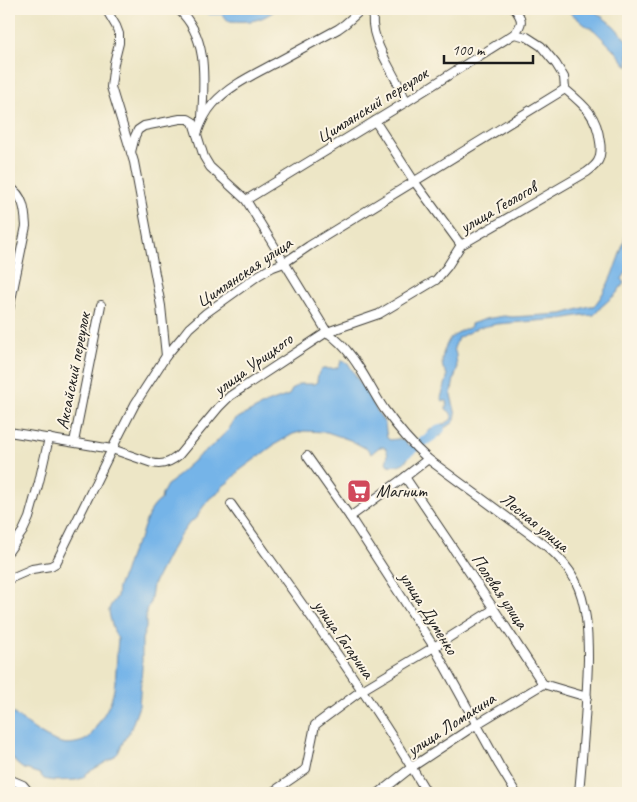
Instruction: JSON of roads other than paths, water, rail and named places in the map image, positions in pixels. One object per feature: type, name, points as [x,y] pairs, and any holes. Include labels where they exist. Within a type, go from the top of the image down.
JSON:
[{"type":"street","points":[[106,9],[119,34],[119,43],[110,87],[131,152],[160,297],[166,356]]},
{"type":"street","points":[[178,9],[191,23],[201,49],[204,82],[202,120]]},
{"type":"street","points":[[197,134],[202,120],[214,102],[247,78],[346,24],[362,9]]},
{"type":"street","points":[[374,9],[372,14],[373,25],[381,50],[386,64],[406,102]]},
{"type":"street","points":[[515,9],[520,16],[521,26],[514,34],[526,37],[541,46],[564,77],[565,89]]},
{"type":"street","name":"Цимлянский переулок","points":[[246,200],[514,34]]},
{"type":"street","name":"улица Геологов","points":[[327,332],[379,314],[436,280],[461,245],[587,172],[598,162],[601,146],[599,130],[593,116],[581,102],[565,89]]},
{"type":"street","name":"Цимлянская улица","points":[[9,579],[32,569],[51,566],[56,563],[136,404],[166,356],[189,328],[206,313],[259,275],[284,263],[565,89]]},
{"type":"street","points":[[131,152],[135,136],[138,130],[144,126],[180,118],[193,122],[204,157],[210,167],[246,200],[327,332]]},
{"type":"street","points":[[375,121],[414,181],[461,245]]},
{"type":"street","points":[[9,187],[17,192],[20,198],[26,226],[9,310]]},
{"type":"street","name":"Аксайский переулок","points":[[74,442],[100,305]]},
{"type":"street","name":"Лесная улица","points":[[327,332],[338,339],[352,355],[385,410],[408,440],[420,452],[560,558],[574,578],[580,592],[588,638],[587,697],[578,793]]},
{"type":"street","name":"улица Урицкого","points":[[9,432],[112,449],[157,464],[164,464],[179,455],[230,396],[327,332]]},
{"type":"street","name":"Аксайский переулок","points":[[9,551],[23,531],[29,518],[49,438]]},
{"type":"street","name":"улица Думенко","points":[[306,456],[350,516],[434,647],[516,793]]},
{"type":"street","points":[[350,516],[428,459]]},
{"type":"street","name":"Полевая улица","points":[[405,477],[542,684]]},
{"type":"street","name":"улица Гагарина","points":[[231,504],[362,690],[427,793]]},
{"type":"street","points":[[271,793],[306,769],[315,725],[362,690],[494,609]]},
{"type":"street","points":[[542,684],[587,697]]},
{"type":"street","name":"улица Ломакина","points":[[379,793],[412,767],[542,684]]},
{"type":"street","points":[[9,779],[23,785],[28,793]]},
{"type":"water","points":[[222,9],[277,9],[260,19],[229,21],[223,16]]},
{"type":"water","points":[[566,9],[593,9],[614,26],[628,42],[628,67],[594,30]]},
{"type":"water","points":[[628,227],[628,269],[622,279],[624,283],[616,294],[594,315],[497,324],[477,328],[458,338],[454,348],[457,369],[451,395],[456,415],[455,420],[444,428],[441,436],[432,439],[428,436],[428,432],[431,429],[434,431],[451,420],[452,416],[446,409],[447,401],[443,401],[441,398],[447,377],[442,364],[443,356],[450,338],[469,328],[471,324],[485,319],[504,316],[562,314],[594,306],[612,276]]},
{"type":"water","points":[[342,360],[348,363],[385,424],[387,438],[390,440],[403,440],[407,444],[410,453],[408,459],[404,463],[388,465],[386,462],[387,451],[384,447],[378,448],[371,454],[369,450],[350,440],[327,432],[304,431],[293,434],[274,445],[239,471],[217,494],[210,498],[197,518],[190,522],[167,557],[153,585],[150,604],[146,610],[146,628],[142,639],[139,706],[130,731],[118,753],[87,773],[83,778],[76,780],[54,781],[44,779],[40,774],[22,768],[16,763],[9,752],[9,710],[47,737],[67,744],[78,743],[88,738],[107,709],[116,677],[118,639],[109,610],[117,596],[118,586],[130,554],[140,537],[148,516],[161,500],[167,485],[213,445],[229,429],[234,420],[267,403],[289,395],[293,388],[299,384],[314,384],[317,382],[319,372],[324,369],[335,369]]},
{"type":"waterway","points":[[209,9],[255,9]]},
{"type":"waterway","points":[[398,452],[403,455],[440,429]]},
{"type":"place","name":"Магнит","points":[[359,491]]}]
